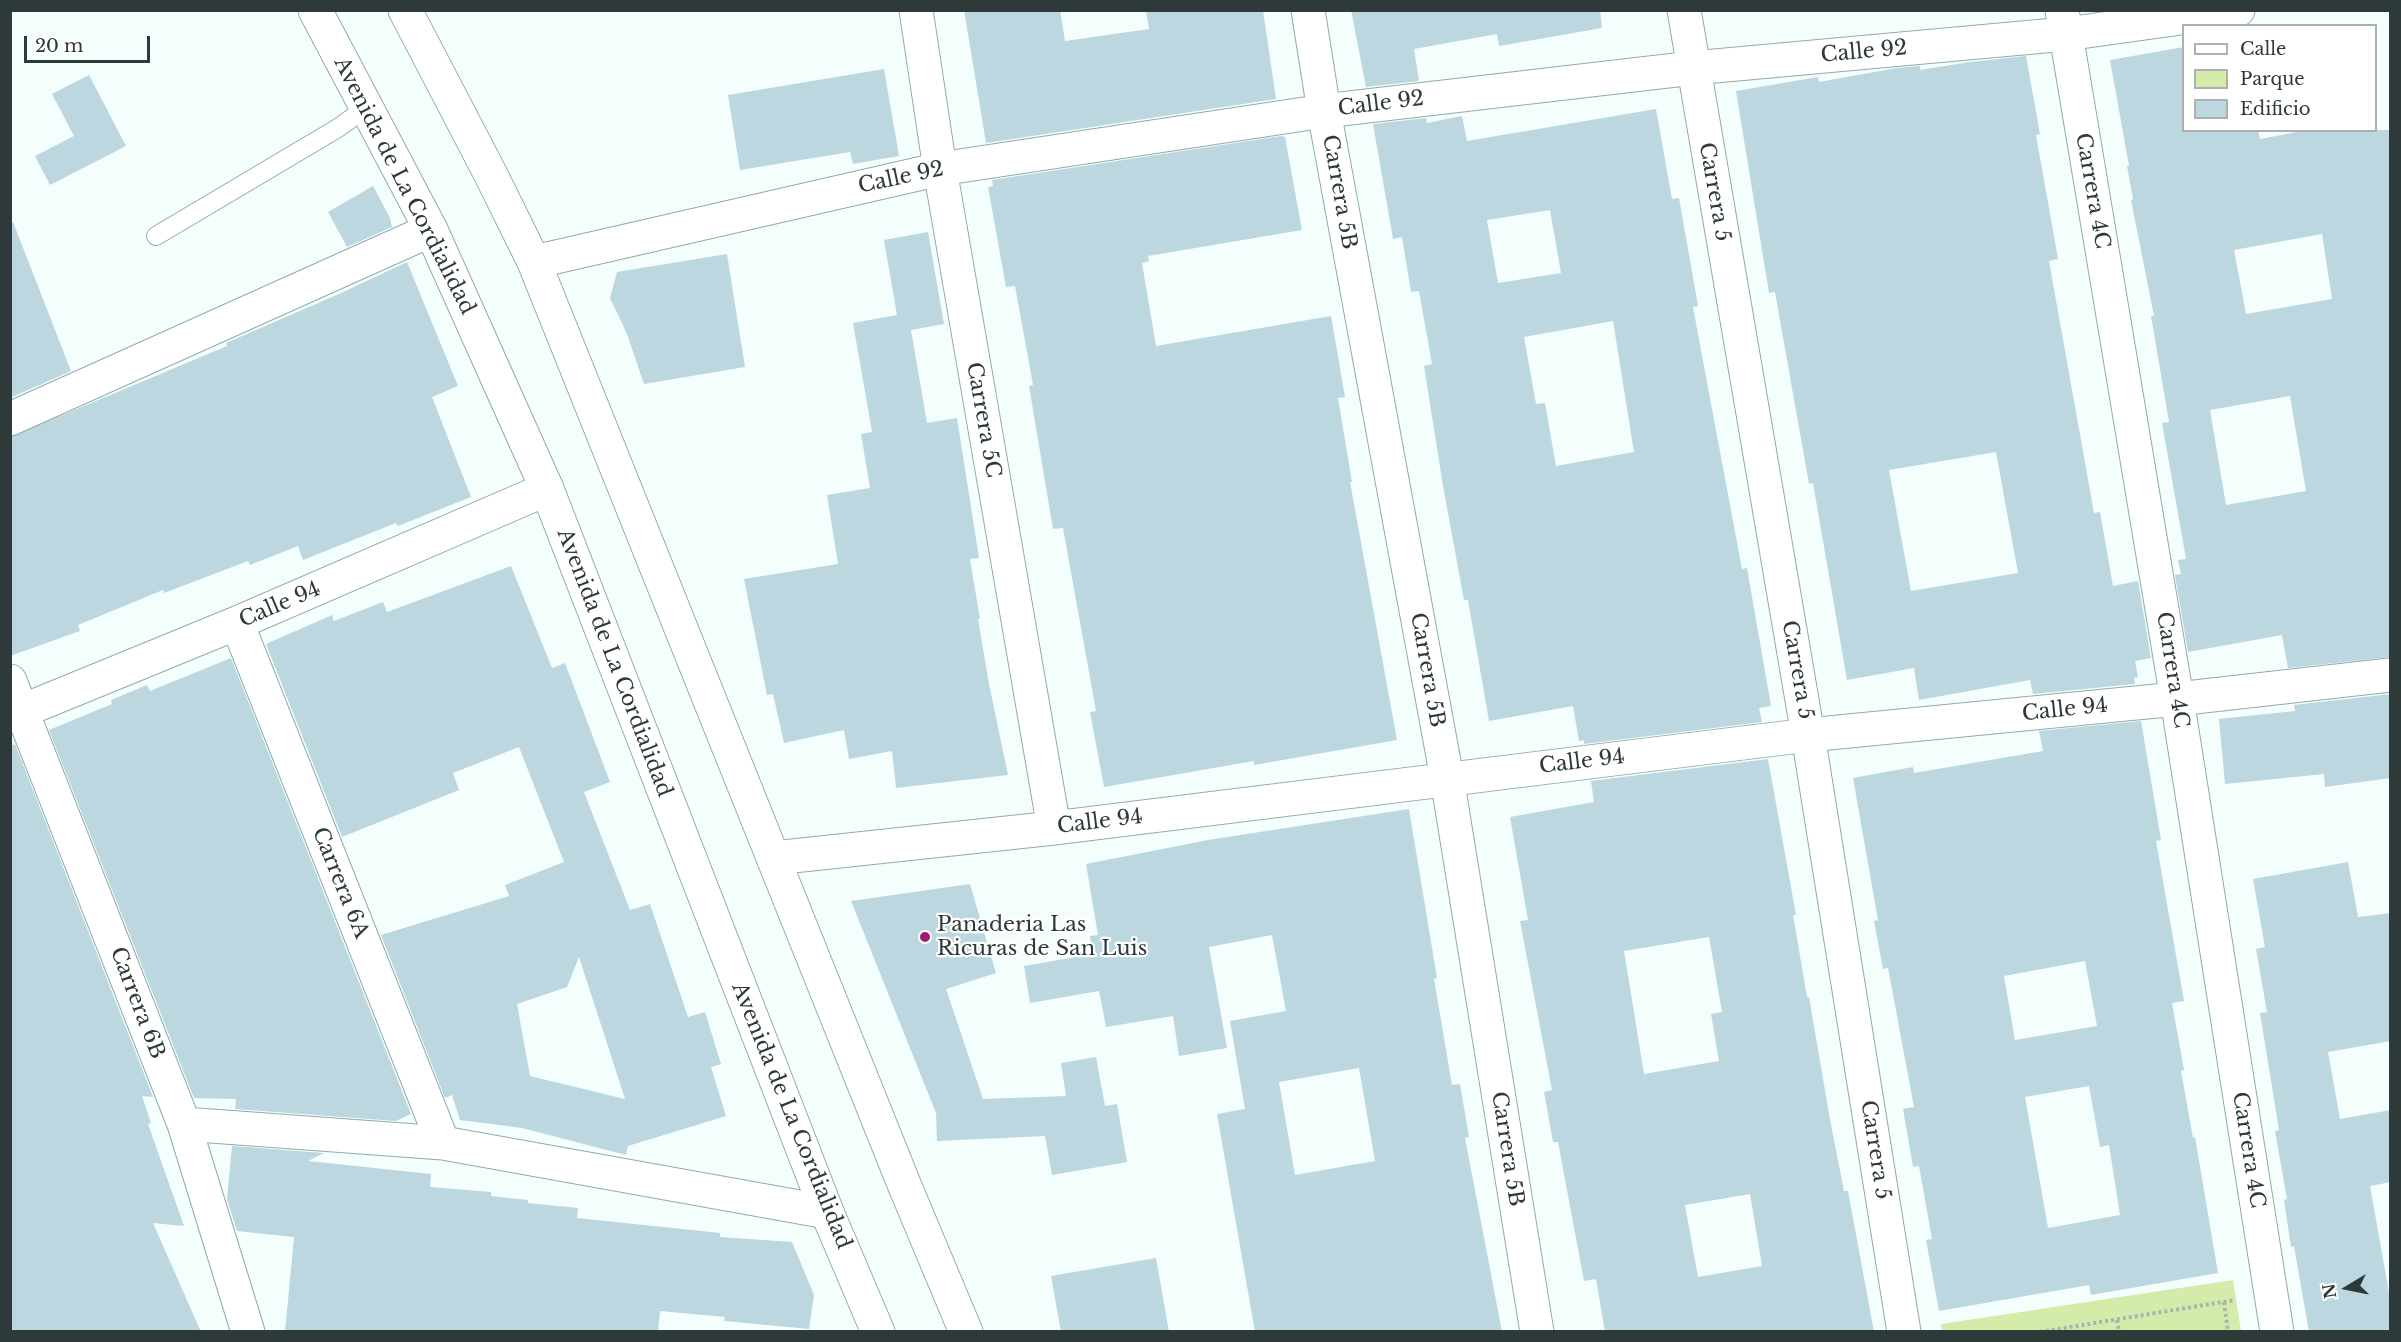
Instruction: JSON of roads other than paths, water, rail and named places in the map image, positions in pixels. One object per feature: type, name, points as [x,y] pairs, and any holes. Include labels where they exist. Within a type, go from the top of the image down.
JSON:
[{"type":"street","name":"Avenida de La Cordialidad","points":[[315,10],[431,230],[547,489],[827,1212],[878,1332]]},
{"type":"street","points":[[405,10],[534,262],[904,1184],[966,1332]]},
{"type":"street","name":"Carrera 5C","points":[[916,10],[940,169],[1054,828]]},
{"type":"street","name":"Carrera 5B","points":[[1308,10],[1324,111],[1447,778],[1537,1332]]},
{"type":"street","name":"Carrera 5","points":[[1684,10],[1808,735],[1904,1332]]},
{"type":"street","name":"Calle 92","points":[[534,262],[940,169],[1324,111],[2064,22],[2238,10]]},
{"type":"street","name":"Carrera 4C","points":[[2064,22],[2177,699],[2277,1332]]},
{"type":"street","points":[[10,419],[431,230]]},
{"type":"street","name":"Calle 94","points":[[16,713],[237,623],[547,489]]},
{"type":"street","name":"Carrera 6A","points":[[237,623],[443,1143]]},
{"type":"street","name":"Calle 94","points":[[774,858],[1054,828],[1808,735],[2177,699],[2391,675]]},
{"type":"street","name":"Carrera 6B","points":[[10,681],[16,713],[184,1124],[248,1332]]},
{"type":"street","points":[[184,1124],[443,1143],[827,1212]]},
{"type":"lane","points":[[156,236],[338,128],[367,107]]},
{"type":"place","name":"Panaderia Las Ricuras de San Luis","points":[[925,937]]}]
